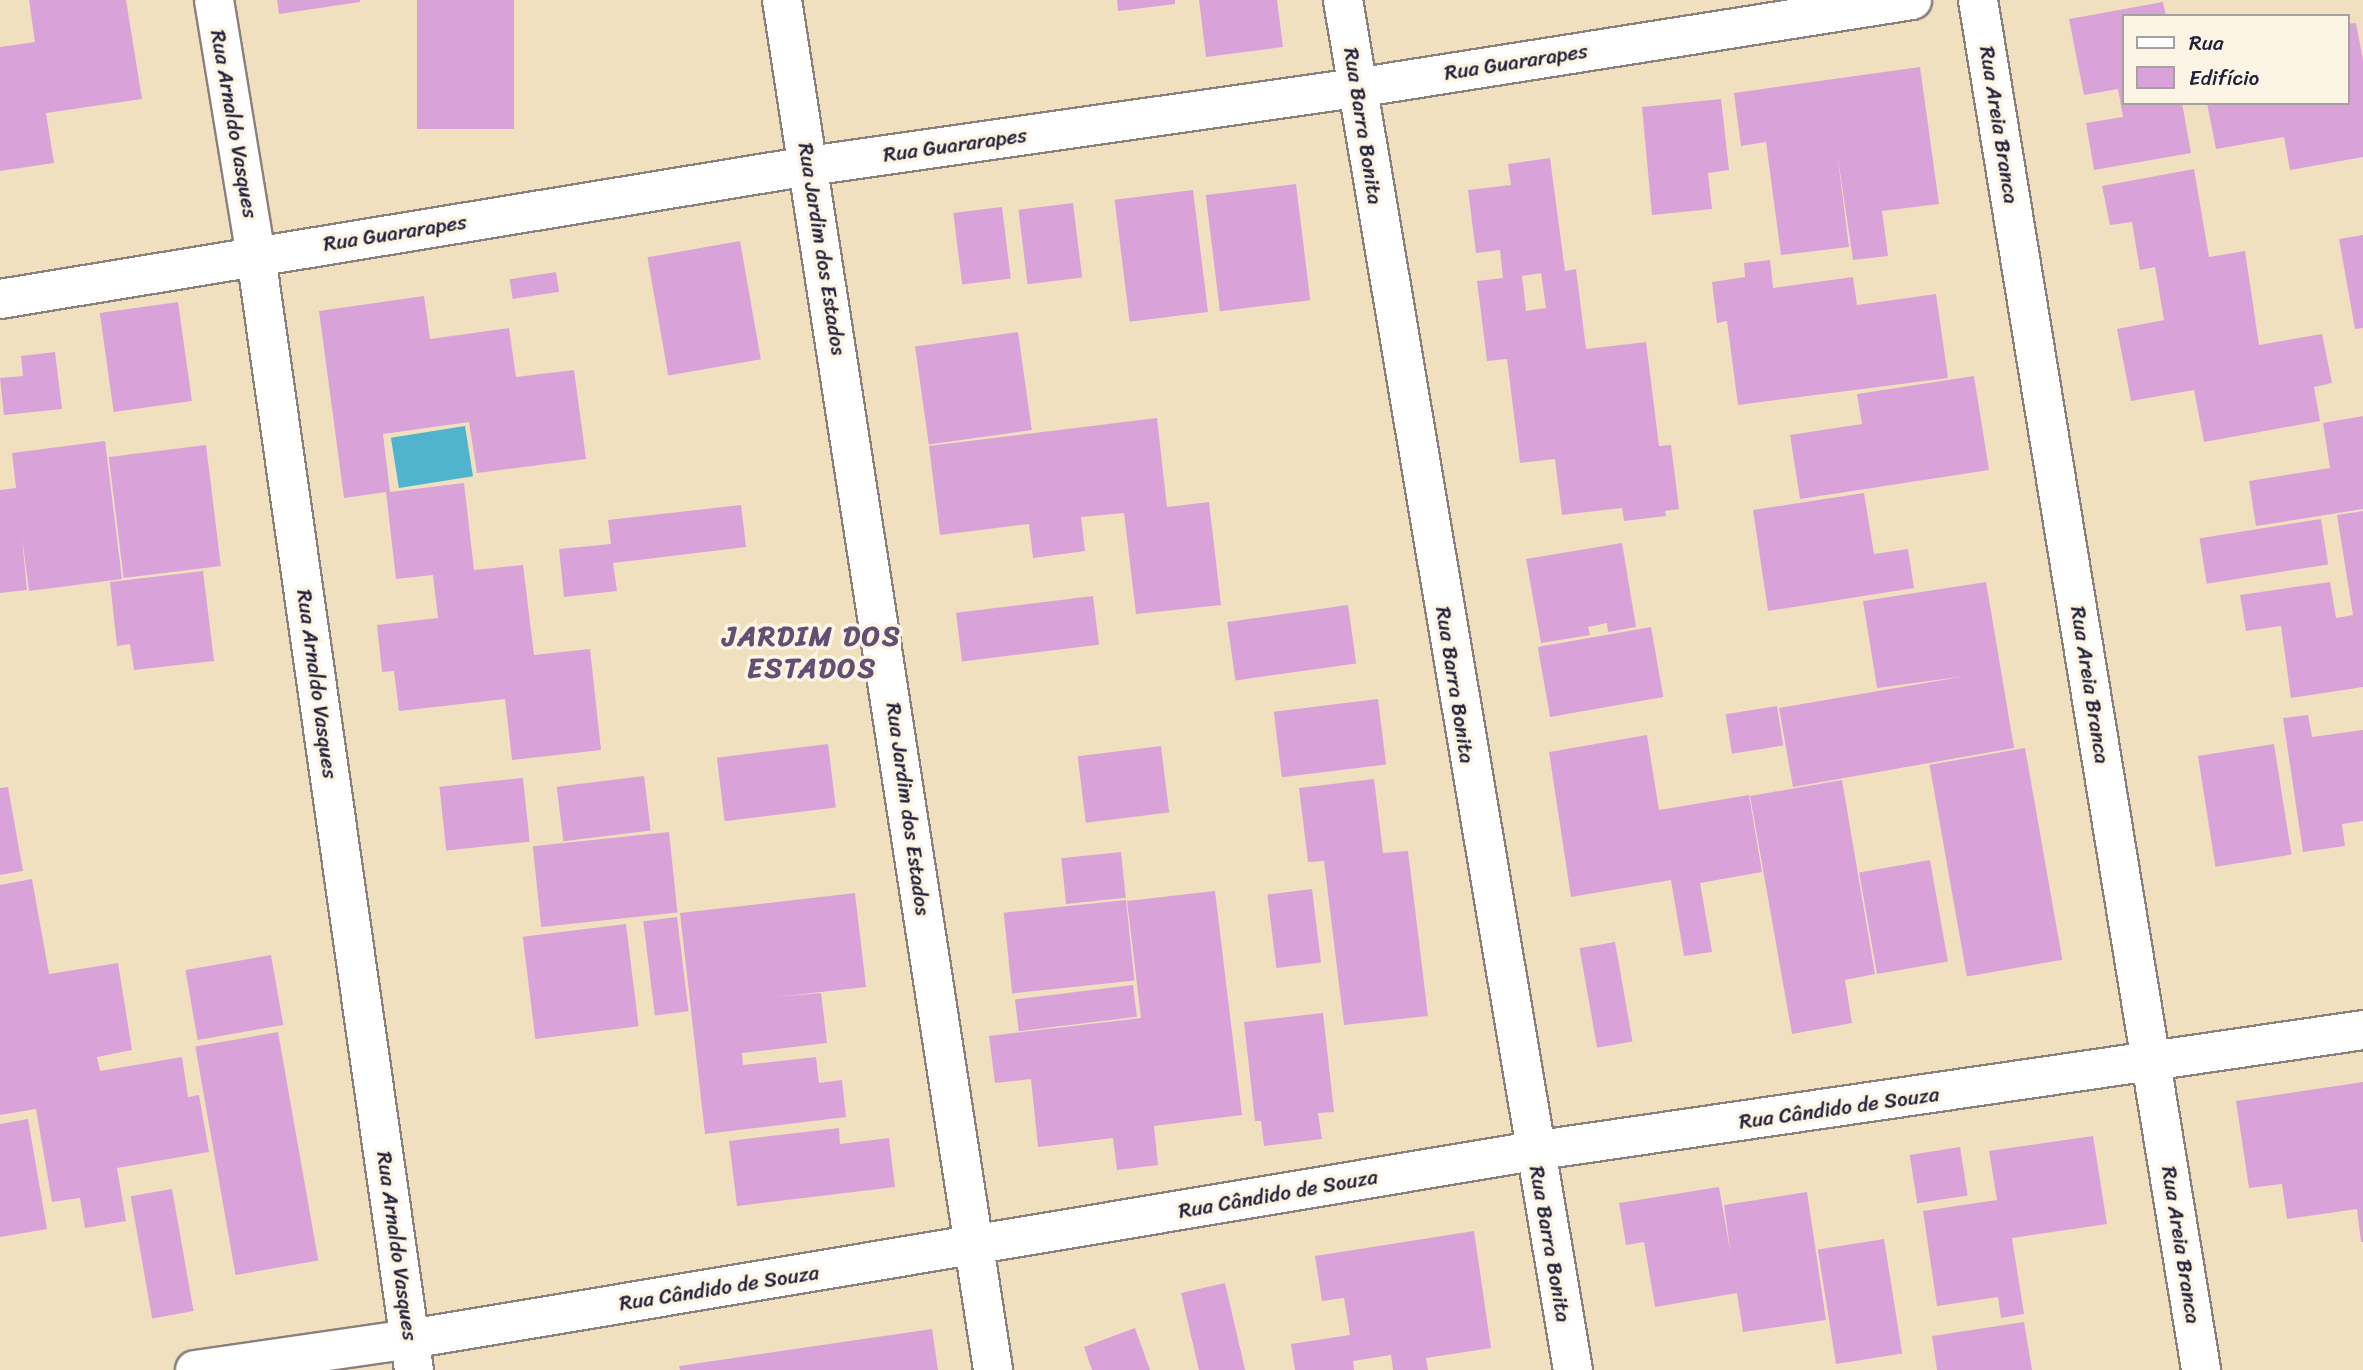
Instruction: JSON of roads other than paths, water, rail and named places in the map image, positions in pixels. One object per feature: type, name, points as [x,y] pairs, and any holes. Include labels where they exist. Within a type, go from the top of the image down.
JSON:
[{"type":"street","name":"Rua Arnaldo Vasques","points":[[214,0],[256,256],[412,1354]]},
{"type":"street","name":"Rua Jardim dos Estados","points":[[782,0],[993,1370]]},
{"type":"street","name":"Rua Barra Bonita","points":[[1343,0],[1533,1151],[1573,1370]]},
{"type":"street","name":"Rua Guararapes","points":[[0,299],[809,166],[1356,88],[1912,0]]},
{"type":"street","name":"Rua Areia Branca","points":[[1978,0],[2202,1370]]},
{"type":"street","name":"Rua Cândido de Souza","points":[[195,1370],[412,1354],[972,1246],[1533,1151],[2152,1064],[2363,1030]]},
{"type":"water","points":[[465,426],[473,476],[399,488],[391,438]]},
{"type":"district","name":"JARDIM DOS ESTADOS","points":[[812,652]]}]
